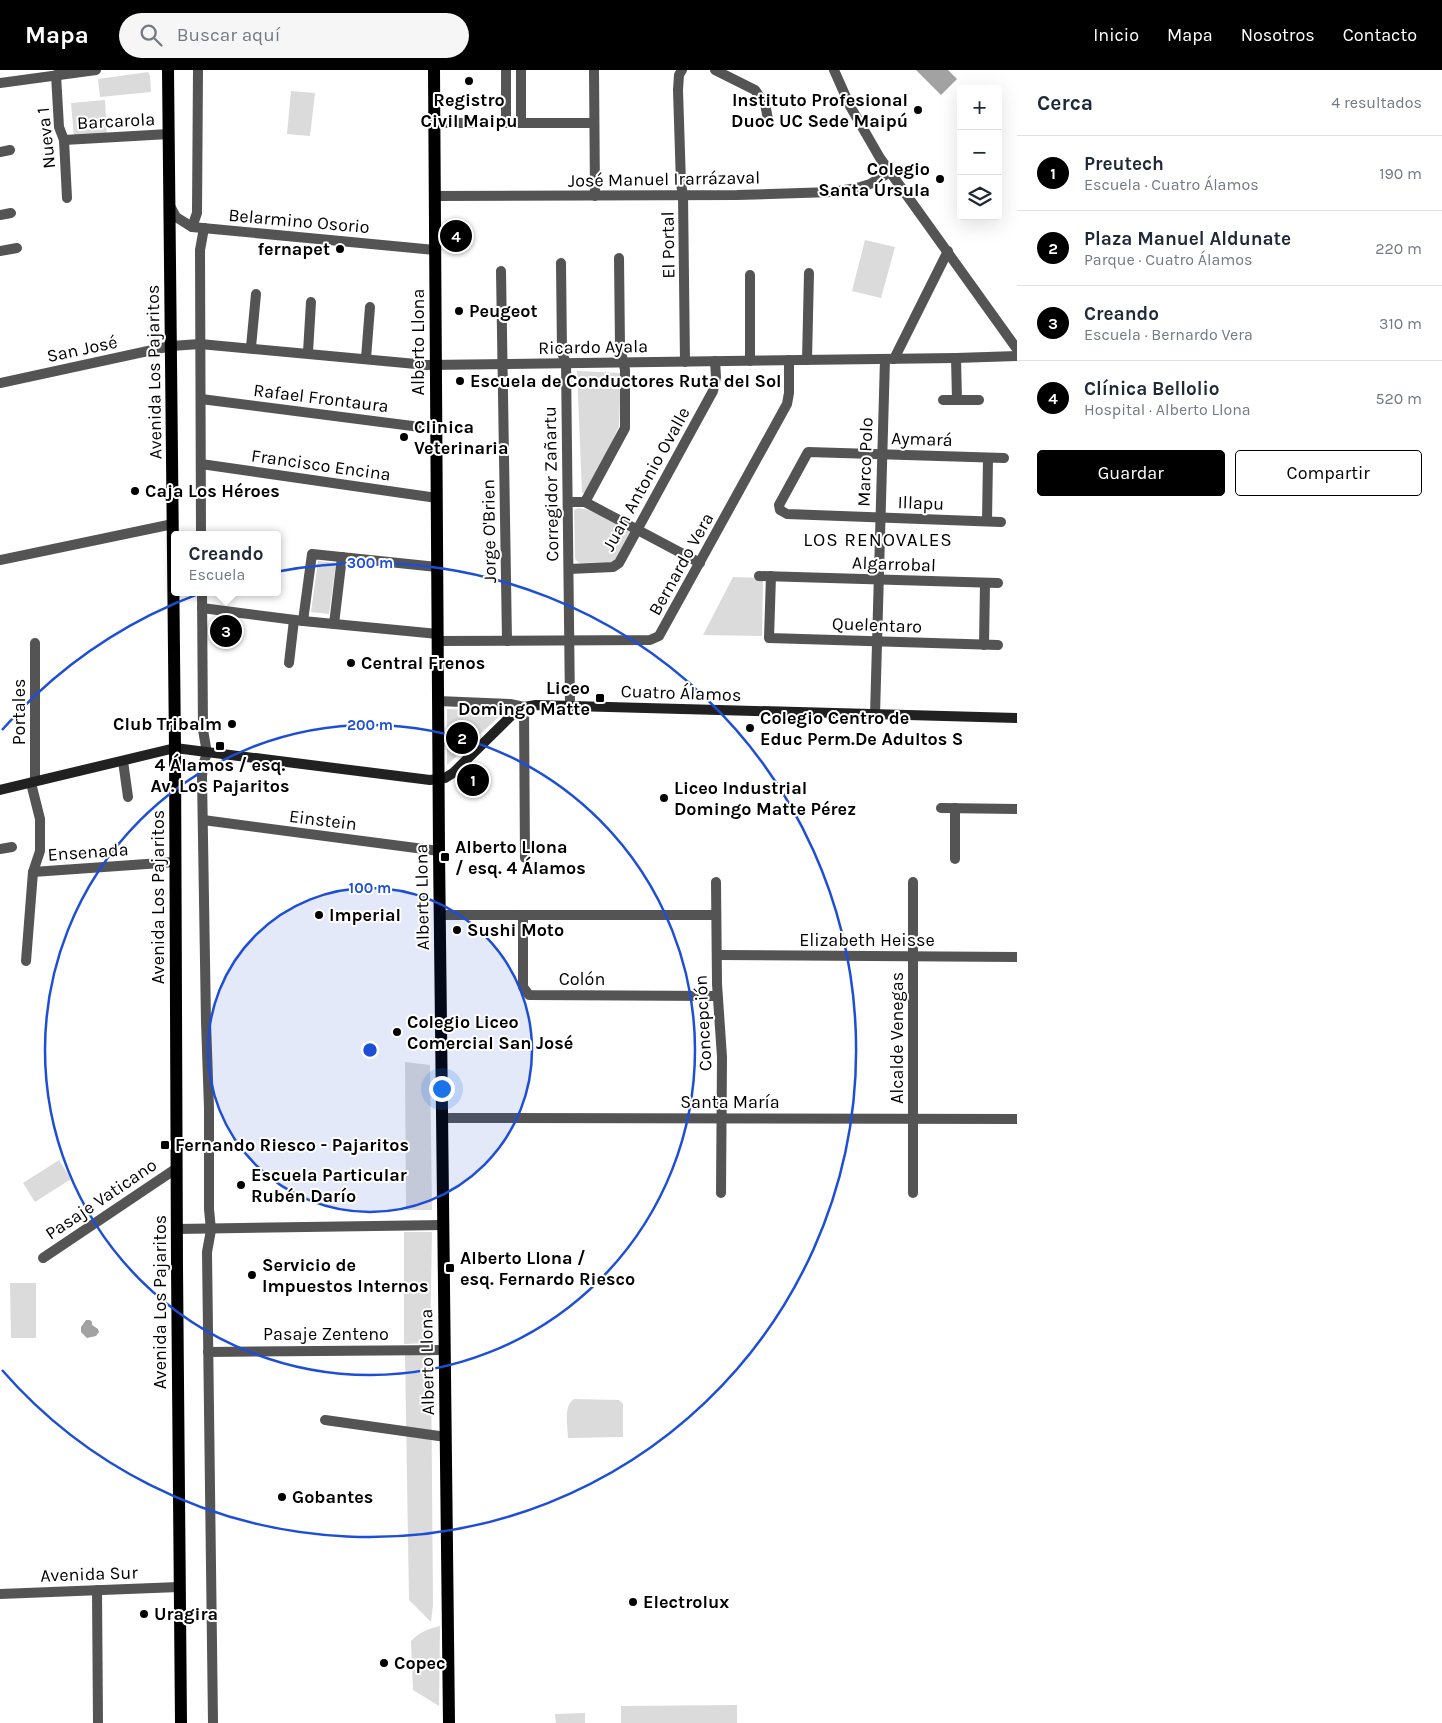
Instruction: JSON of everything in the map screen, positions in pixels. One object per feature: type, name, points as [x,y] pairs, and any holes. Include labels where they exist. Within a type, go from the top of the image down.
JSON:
[{"type":"main road","name":"Avenida Los Pajaritos","points":[[168,70],[173,531]]},
{"type":"main road","name":"Alberto Llona","points":[[434,70],[439,851],[449,1723]]},
{"type":"main road","name":"Avenida Los Pajaritos","points":[[174,596],[181,1723]]},
{"type":"main road","name":"Cuatro Álamos","points":[[524,707],[536,705],[1017,718]]},
{"type":"main road","points":[[0,790],[175,748],[439,780],[453,774],[509,718],[524,707]]},
{"type":"street","points":[[0,83],[96,70]]},
{"type":"street","points":[[169,205],[176,217],[192,227],[197,213],[198,70]]},
{"type":"street","points":[[506,70],[506,123]]},
{"type":"street","points":[[521,70],[522,123]]},
{"type":"street","points":[[594,70],[595,196]]},
{"type":"street","name":"El Portal","points":[[682,70],[678,90],[683,195],[685,362]]},
{"type":"street","points":[[715,70],[755,90],[762,97],[768,118]]},
{"type":"street","points":[[834,70],[850,106],[890,172],[1017,349]]},
{"type":"street","name":"Nueva 1","points":[[56,75],[59,127],[64,140],[67,198]]},
{"type":"street","points":[[434,123],[594,123]]},
{"type":"street","name":"Barcarola","points":[[64,140],[169,134]]},
{"type":"street","name":"José Manuel Irarrázaval","points":[[435,196],[595,196],[832,192],[870,184],[890,172]]},
{"type":"street","points":[[0,215],[11,213]]},
{"type":"street","name":"Belarmino Osorio","points":[[192,227],[435,250]]},
{"type":"street","points":[[202,531],[200,250],[204,228]]},
{"type":"street","points":[[0,252],[17,248]]},
{"type":"street","name":"Marco Polo","points":[[875,715],[882,455],[889,359],[948,251]]},
{"type":"street","points":[[585,502],[625,428],[625,370],[620,347],[619,258]]},
{"type":"street","name":"Corregidor Zañartu","points":[[561,263],[562,353],[566,363],[570,706]]},
{"type":"street","name":"Jorge O'Brien","points":[[501,270],[507,641]]},
{"type":"street","points":[[807,360],[809,273]]},
{"type":"street","points":[[750,275],[750,361]]},
{"type":"street","points":[[251,347],[256,294]]},
{"type":"street","points":[[308,352],[311,302]]},
{"type":"street","points":[[366,358],[370,308]]},
{"type":"street","name":"Ricardo Ayala","points":[[171,346],[200,344],[251,347],[436,365],[1017,356]]},
{"type":"street","name":"San José","points":[[0,384],[171,346]]},
{"type":"street","points":[[956,358],[957,400]]},
{"type":"street","name":"Bernardo Vera","points":[[202,608],[438,638],[570,641],[650,640],[656,638],[661,633],[787,404],[790,360]]},
{"type":"street","name":"Juan Antonio Ovalle","points":[[569,569],[617,566],[713,391],[716,377],[715,361]]},
{"type":"street","name":"Rafael Frontaura","points":[[200,399],[436,429]]},
{"type":"street","points":[[943,400],[979,400]]},
{"type":"street","name":"Aymará","points":[[780,510],[780,502],[808,452],[1004,458]]},
{"type":"street","points":[[987,521],[988,458]]},
{"type":"street","name":"Francisco Encina","points":[[201,464],[437,498]]},
{"type":"street","points":[[568,502],[585,502],[700,563]]},
{"type":"street","name":"Illapu","points":[[780,510],[787,514],[1002,522]]},
{"type":"street","points":[[0,560],[173,524]]},
{"type":"street","points":[[289,663],[312,554],[438,567]]},
{"type":"street","points":[[334,624],[342,557]]},
{"type":"street","name":"Algarrobal","points":[[759,576],[998,583]]},
{"type":"street","name":"Quelentaro","points":[[771,576],[769,638],[998,645]]},
{"type":"street","points":[[984,645],[985,582]]},
{"type":"street","points":[[202,596],[203,730],[207,753],[202,770],[209,1108],[210,1230],[207,1252],[213,1723]]},
{"type":"street","name":"Portales","points":[[33,782],[35,643]]},
{"type":"street","name":"Cuatro Álamos","points":[[438,701],[510,704],[524,707]]},
{"type":"street","points":[[524,707],[525,858]]},
{"type":"street","points":[[123,760],[128,798]]},
{"type":"street","name":"Ensenada","points":[[26,961],[33,872],[40,851],[40,819],[33,782]]},
{"type":"street","points":[[941,808],[1017,809]]},
{"type":"street","points":[[955,808],[955,859]]},
{"type":"street","name":"Einstein","points":[[203,820],[439,851]]},
{"type":"street","points":[[0,849],[12,847]]},
{"type":"street","name":"Ensenada","points":[[33,872],[175,862]]},
{"type":"street","name":"Concepción","points":[[716,882],[717,996],[722,1057],[721,1193]]},
{"type":"street","name":"Alcalde Venegas","points":[[913,882],[913,1193]]},
{"type":"street","points":[[440,914],[716,915]]},
{"type":"street","name":"Colón","points":[[523,915],[522,984],[524,990],[529,994],[717,996]]},
{"type":"street","name":"Elizabeth Heisse","points":[[717,955],[1017,957]]},
{"type":"street","name":"Santa María","points":[[442,1118],[1017,1119]]},
{"type":"street","name":"Pasaje Vaticano","points":[[43,1258],[177,1168]]},
{"type":"street","points":[[177,1229],[210,1230],[443,1224]]},
{"type":"street","name":"Pasaje Zenteno","points":[[208,1352],[445,1350]]},
{"type":"street","points":[[325,1420],[446,1437]]},
{"type":"street","name":"Avenida Sur","points":[[0,1594],[179,1587]]},
{"type":"street","points":[[97,1590],[98,1723]]},
{"type":"shaded area","points":[[916,70],[948,70],[957,79],[941,95]]},
{"type":"shaded area","points":[[148,72],[151,92],[100,97],[98,79]]},
{"type":"shaded area","points":[[291,91],[315,93],[310,136],[287,134]]},
{"type":"shaded area","points":[[105,100],[107,135],[74,138],[71,103]]},
{"type":"shaded area","points":[[865,240],[895,247],[881,298],[852,291]]},
{"type":"shaded area","points":[[577,371],[621,373],[619,426],[588,493],[582,493]]},
{"type":"shaded area","points":[[578,508],[590,510],[631,532],[617,559],[613,562],[579,563],[575,559],[574,510]]},
{"type":"shaded area","points":[[318,561],[336,563],[329,614],[311,612]]},
{"type":"shaded area","points":[[733,577],[763,578],[762,636],[703,635]]},
{"type":"shaded area","points":[[447,709],[505,711],[447,765]]},
{"type":"shaded area","points":[[405,1062],[430,1065],[432,1210],[406,1210]]},
{"type":"shaded area","points":[[59,1160],[71,1179],[35,1202],[23,1183]]},
{"type":"shaded area","points":[[404,1232],[432,1232],[430,1343],[404,1344]]},
{"type":"shaded area","points":[[10,1283],[36,1283],[36,1338],[11,1338]]},
{"type":"shaded area","points":[[86,1320],[90,1320],[92,1325],[98,1329],[99,1332],[96,1336],[87,1338],[81,1332],[81,1327]]},
{"type":"shaded area","points":[[431,1353],[433,1605],[431,1622],[409,1600],[405,1354]]},
{"type":"shaded area","points":[[574,1399],[619,1400],[623,1404],[623,1437],[568,1438],[567,1411],[568,1406]]},
{"type":"shaded area","points":[[440,1626],[439,1706],[413,1690],[411,1641],[424,1631]]},
{"type":"shaded area","points":[[737,1705],[737,1723],[621,1723],[621,1706]]},
{"type":"shaded area","points":[[585,1713],[585,1723],[556,1723],[555,1714]]},
{"type":"place","name":"Registro Civil Maipu","points":[[469,81]]},
{"type":"place","name":"Instituto Profesional Duoc UC Sede Maipú","points":[[918,110]]},
{"type":"place","name":"Colegio Santa Úrsula","points":[[940,179]]},
{"type":"place","name":"Clínica Bellolio","points":[[456,236]]},
{"type":"place","name":"fernapet","points":[[340,249]]},
{"type":"place","name":"Peugeot","points":[[459,311]]},
{"type":"place","name":"Escuela de Conductores Ruta del Sol","points":[[460,381]]},
{"type":"place","name":"Clinica Veterinaria","points":[[404,437]]},
{"type":"place","name":"Caja Los Héroes","points":[[135,491]]},
{"type":"place","name":"Creando","points":[[226,631]]},
{"type":"place","name":"Central Frenos","points":[[351,663]]},
{"type":"place","name":"Liceo Domingo Matte","points":[[600,698]]},
{"type":"place","name":"Club Tribalm","points":[[232,724]]},
{"type":"place","name":"Colegio Centro de Educ Perm.De Adultos S","points":[[750,728]]},
{"type":"place","name":"Plaza Manuel Aldunate","points":[[462,738]]},
{"type":"place","name":"4 Álamos / esq. Av. Los Pajaritos","points":[[220,746]]},
{"type":"place","name":"Preutech","points":[[473,780]]},
{"type":"place","name":"Liceo Industrial Domingo Matte Pérez","points":[[664,798]]},
{"type":"place","name":"Alberto Llona / esq. 4 Álamos","points":[[445,857]]},
{"type":"place","name":"Imperial","points":[[319,915]]},
{"type":"place","name":"Sushi Moto","points":[[457,930]]},
{"type":"place","name":"Colegio Liceo Comercial San José","points":[[397,1032]]},
{"type":"place","name":"Fernando Riesco - Pajaritos","points":[[165,1145]]},
{"type":"place","name":"Escuela Particular Rubén Darío","points":[[241,1185]]},
{"type":"place","name":"Alberto Llona / esq. Fernardo Riesco","points":[[450,1268]]},
{"type":"place","name":"Servicio de Impuestos Internos","points":[[252,1275]]},
{"type":"place","name":"Gobantes","points":[[282,1497]]},
{"type":"place","name":"Electrolux","points":[[633,1602]]},
{"type":"place","name":"Uragira","points":[[144,1614]]},
{"type":"place","name":"Copec","points":[[384,1663]]},
{"type":"district","name":"LOS RENOVALES","points":[[878,539]]}]
